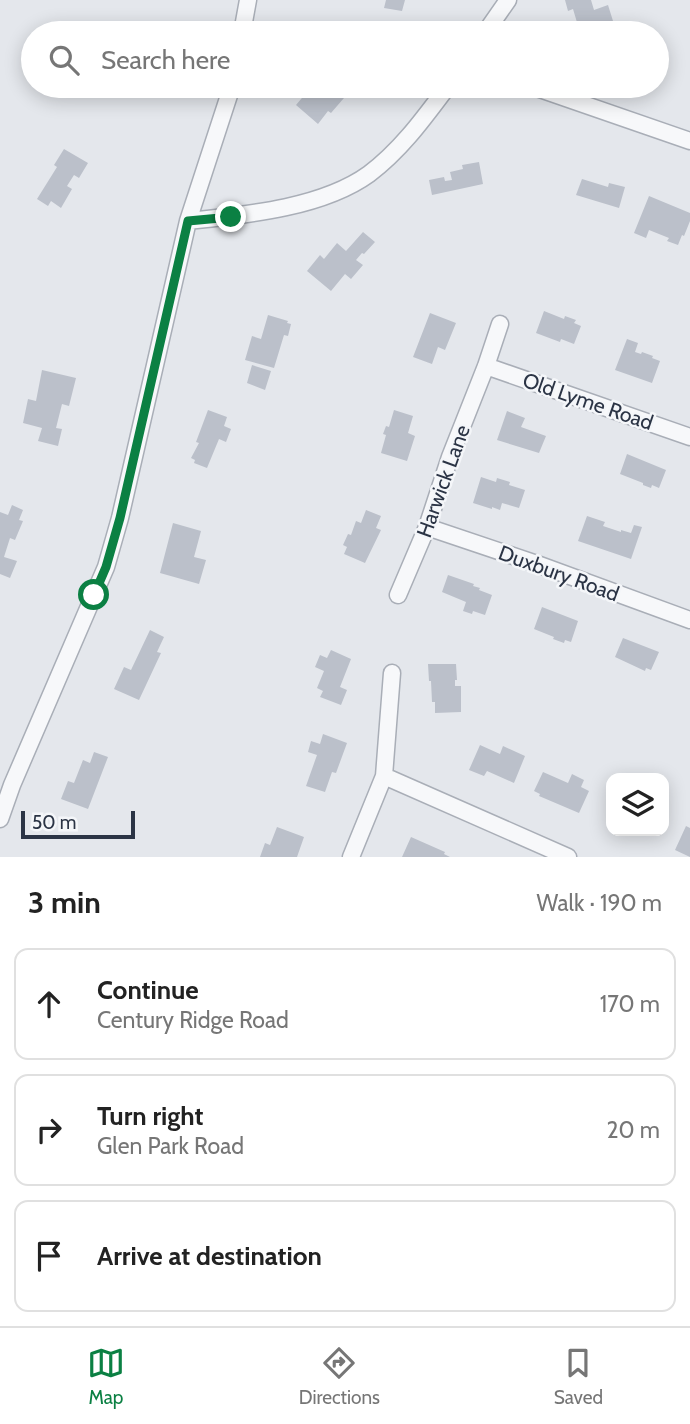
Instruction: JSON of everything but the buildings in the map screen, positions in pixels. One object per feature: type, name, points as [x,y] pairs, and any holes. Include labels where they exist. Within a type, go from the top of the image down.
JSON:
[{"type":"street","points":[[244,21],[248,0]]},
{"type":"street","points":[[493,21],[508,0]]},
{"type":"street","points":[[0,819],[12,785],[106,567],[120,518],[188,221],[228,98]]},
{"type":"street","points":[[188,221],[231,217],[307,202],[341,190],[368,175],[394,153],[439,98]]},
{"type":"street","points":[[566,98],[690,141]]},
{"type":"street","name":"Harwick Lane","points":[[398,595],[427,527],[500,324]]},
{"type":"street","name":"Old Lyme Road","points":[[486,366],[690,437]]},
{"type":"street","name":"Duxbury Road","points":[[427,527],[690,620]]},
{"type":"street","points":[[351,857],[384,776],[392,673]]},
{"type":"street","points":[[384,776],[568,857]]},
{"type":"route","points":[[94,595],[106,567],[120,518],[188,221],[231,217]]}]
